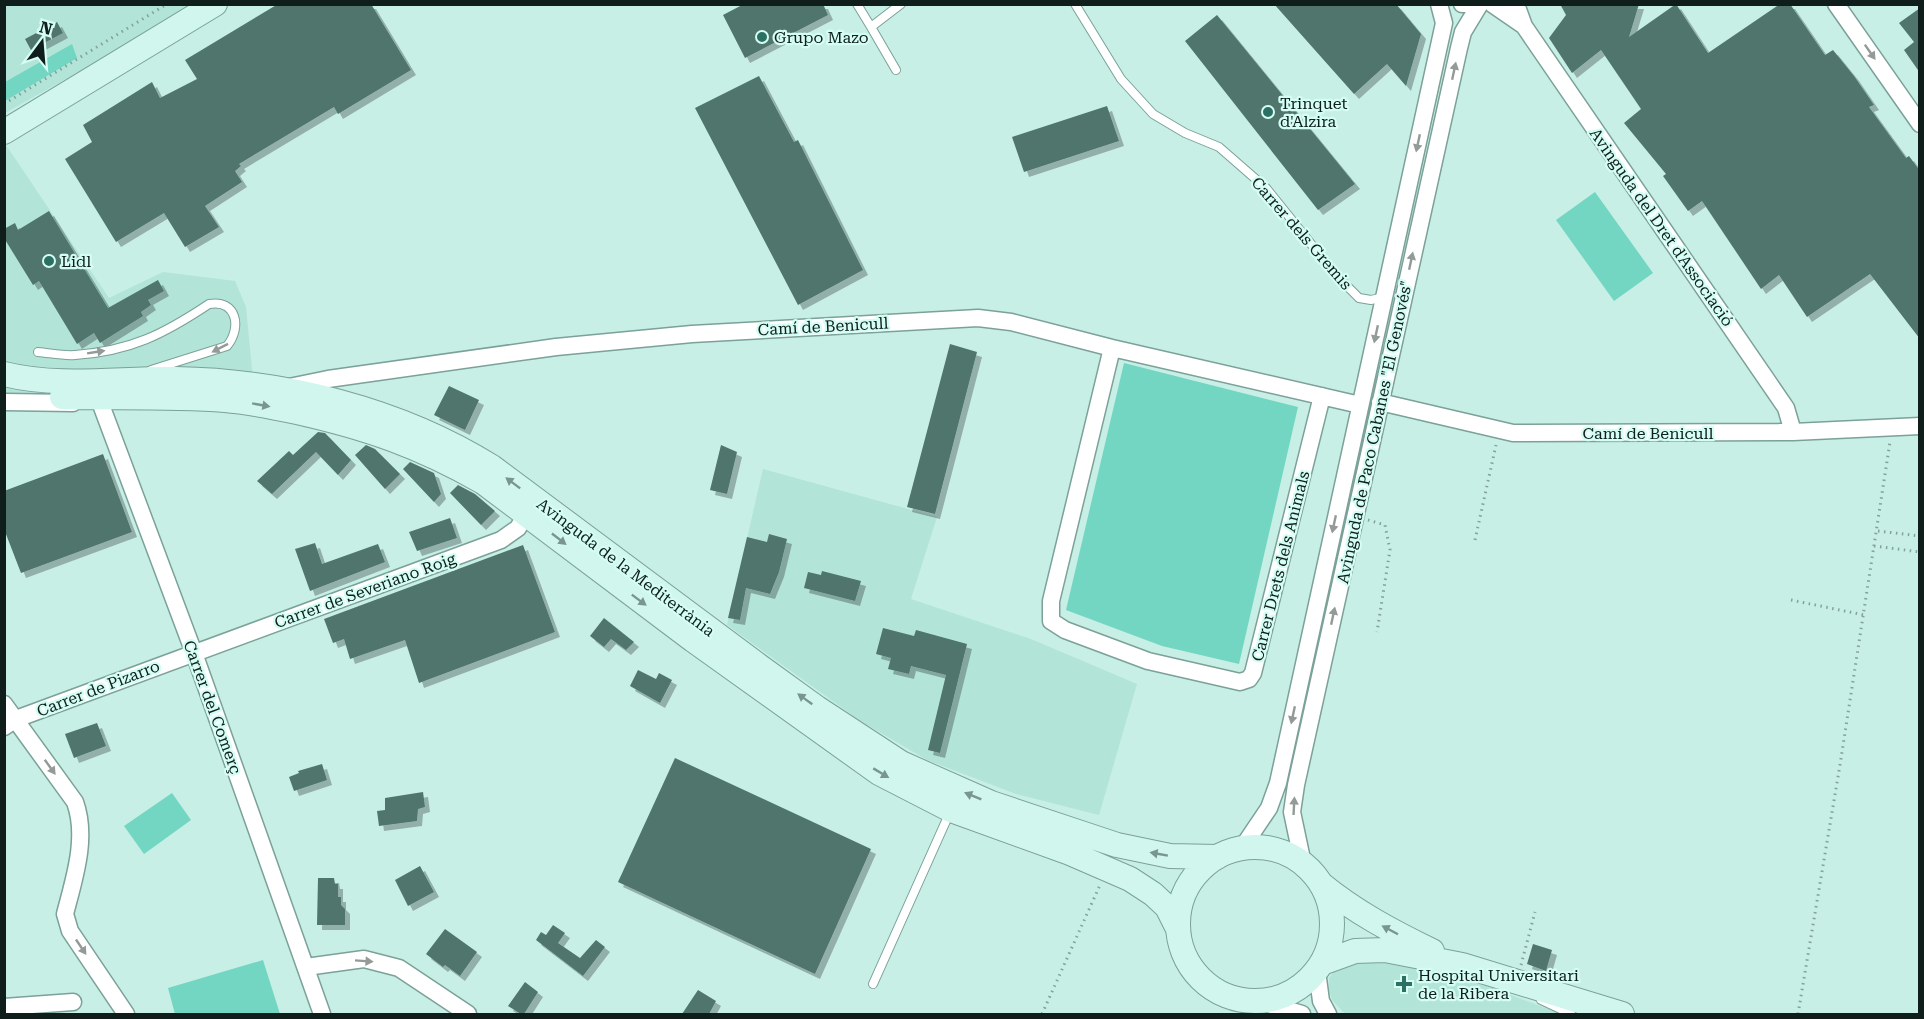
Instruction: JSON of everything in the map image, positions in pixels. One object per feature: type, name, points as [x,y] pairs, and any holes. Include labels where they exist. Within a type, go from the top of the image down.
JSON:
[{"type":"main road","points":[[4,120],[197,4]]},
{"type":"main road","points":[[4,132],[215,4]]},
{"type":"main road","name":"Avinguda de la Mediterrània","points":[[4,374],[54,382],[176,379],[221,381],[279,389],[330,400],[418,428],[492,467],[817,708],[886,754],[918,771],[991,803],[1117,845],[1170,856],[1217,858]]},
{"type":"main road","points":[[4,388],[56,397],[141,399]]},
{"type":"main road","name":"Avinguda de la Mediterrània","points":[[141,399],[227,400],[263,405],[372,431],[449,462],[483,482],[526,513],[693,640],[856,757],[901,785],[951,810],[1070,853],[1130,879],[1153,894],[1167,907],[1177,927]]},
{"type":"main road","points":[[1320,883],[1329,902],[1332,922],[1330,943],[1320,967],[1305,983],[1291,992],[1275,999],[1258,1001],[1237,999],[1217,991],[1200,977],[1187,960],[1177,927],[1178,915],[1188,885],[1199,871],[1230,851],[1264,848],[1284,853],[1303,864],[1340,900],[1382,926],[1467,966]]},
{"type":"main road","points":[[1320,967],[1355,951],[1373,950],[1467,966],[1622,1014]]},
{"type":"street","name":"Avinguda de Paco Cabanes \"El Genovés\"","points":[[1242,849],[1269,808],[1278,783],[1444,23],[1439,4]]},
{"type":"street","name":"Avinguda de Paco Cabanes \"El Genovés\"","points":[[1303,864],[1292,812],[1296,785],[1459,48],[1463,32],[1480,4]]},
{"type":"street","name":"Avinguda del Dret d'Associació","points":[[1492,4],[1524,26]]},
{"type":"street","name":"Avinguda del Dret d'Associació","points":[[1516,4],[1524,26],[1786,408],[1793,432]]},
{"type":"street","points":[[1836,4],[1920,124]]},
{"type":"street","name":"Camí de Benicull","points":[[279,389],[328,379],[556,347],[681,335],[967,319],[1011,322],[1112,348],[1360,405]]},
{"type":"street","name":"Carrer Drets dels Animals","points":[[1112,348],[1051,601],[1051,621],[1065,630],[1148,661],[1228,680],[1240,682],[1249,679],[1253,673],[1322,396]]},
{"type":"street","points":[[4,402],[100,402],[141,399]]},
{"type":"street","name":"Carrer del Comerç","points":[[100,402],[194,652],[322,1014]]},
{"type":"street","name":"Camí de Benicull","points":[[1380,402],[1513,433],[1793,432],[1920,426]]},
{"type":"street","name":"Carrer de Severiano Roig","points":[[194,652],[501,540],[518,528],[526,513]]},
{"type":"street","name":"Carrer de Pizarro","points":[[10,723],[194,652]]},
{"type":"street","points":[[4,704],[10,723],[75,802],[79,813],[79,850],[65,914],[66,922],[126,1014]]},
{"type":"street","points":[[306,967],[364,959],[399,968],[468,1014]]},
{"type":"street","points":[[1320,967],[1321,1000],[1328,1014]]},
{"type":"street","points":[[1258,1001],[1302,1014]]},
{"type":"street","points":[[4,1007],[73,1002]]},
{"type":"lane","points":[[857,4],[896,70]]},
{"type":"lane","points":[[871,27],[901,4]]},
{"type":"lane","name":"Carrer dels Gremis","points":[[1075,4],[1121,79],[1153,114],[1185,133],[1219,147],[1266,188],[1336,275],[1359,298],[1371,300],[1384,297]]},
{"type":"lane","points":[[38,352],[74,356],[125,347],[155,337],[209,304],[217,303],[231,310],[236,327],[234,337],[227,346],[125,380]]},
{"type":"lane","points":[[873,984],[951,810]]},
{"type":"lane","points":[[1467,966],[1571,1014]]},
{"type":"path","points":[[4,104],[167,4]]},
{"type":"path","points":[[1798,1014],[1878,531],[1892,428]]},
{"type":"path","points":[[1474,540],[1499,431]]},
{"type":"path","points":[[1355,517],[1385,525],[1390,550],[1377,632]]},
{"type":"path","points":[[1878,531],[1920,536]]},
{"type":"path","points":[[1874,546],[1920,552]]},
{"type":"path","points":[[1791,600],[1864,615]]},
{"type":"path","points":[[1042,1014],[1107,869]]},
{"type":"path","points":[[1516,981],[1535,912]]},
{"type":"shaded area","points":[[5,5],[198,5],[5,113]]},
{"type":"shaded area","points":[[4,142],[109,298],[163,272],[235,281],[246,307],[254,390],[12,396],[5,392]]},
{"type":"shaded area","points":[[763,469],[937,517],[911,599],[1031,639],[1137,684],[1099,815],[1016,794],[927,760],[859,720],[727,625]]},
{"type":"shaded area","name":"Hospital Universitari de la Ribera","points":[[1368,959],[1446,971],[1562,1014],[1345,1014],[1332,1000],[1329,978],[1335,970]]},
{"type":"green space","points":[[72,44],[77,58],[5,101],[5,82]]},
{"type":"green space","points":[[1595,192],[1653,273],[1614,301],[1556,220]]},
{"type":"green space","points":[[1124,363],[1298,407],[1239,664],[1162,646],[1066,610]]},
{"type":"green space","points":[[172,793],[191,820],[144,854],[124,826]]},
{"type":"green space","points":[[263,960],[280,1014],[175,1014],[168,988]]},
{"type":"building","points":[[278,4],[371,4],[411,70],[338,114],[334,107],[239,164],[241,166],[235,171],[242,182],[205,206],[219,227],[185,247],[164,213],[116,242],[65,159],[92,142],[83,125],[152,82],[160,98],[197,79],[185,60]]},
{"type":"building","name":"Grupo Mazo","points":[[744,4],[823,4],[828,15],[745,58],[723,15]]},
{"type":"building","points":[[1274,4],[1396,4],[1421,34],[1406,86],[1387,64],[1354,94]]},
{"type":"building","points":[[1560,4],[1639,4],[1629,37],[1676,4],[1708,53],[1780,4],[1790,4],[1825,55],[1833,50],[1854,76],[1874,105],[1869,107],[1906,158],[1909,156],[1920,171],[1920,339],[1870,274],[1807,317],[1779,275],[1761,289],[1702,201],[1688,211],[1663,176],[1666,174],[1624,123],[1641,109],[1601,50],[1572,73],[1549,38],[1566,15]]},
{"type":"building","points":[[1920,8],[1920,73],[1904,50],[1914,42],[1899,23]]},
{"type":"building","name":"Trinquet d'Alzira","points":[[1217,15],[1355,184],[1318,210],[1185,41]]},
{"type":"building","points":[[57,22],[63,33],[31,50],[25,39]]},
{"type":"building","points":[[759,76],[794,142],[798,140],[863,270],[798,305],[695,108]]},
{"type":"building","points":[[1107,106],[1119,141],[1024,172],[1012,137]]},
{"type":"building","name":"Lidl","points":[[49,211],[108,308],[158,280],[164,291],[148,300],[151,305],[141,312],[143,316],[100,343],[94,333],[77,344],[39,281],[33,285],[4,238],[4,229],[15,223],[18,230]]},
{"type":"building","points":[[950,344],[977,352],[935,514],[907,507]]},
{"type":"building","points":[[449,386],[479,400],[465,430],[434,415]]},
{"type":"building","points":[[318,432],[325,433],[351,460],[338,475],[316,452],[272,494],[257,481],[289,451],[293,455]]},
{"type":"building","points":[[366,445],[375,449],[400,474],[385,489],[355,455]]},
{"type":"building","points":[[721,445],[737,452],[727,494],[710,490]]},
{"type":"building","points":[[103,454],[132,532],[21,573],[4,529],[4,491]]},
{"type":"building","points":[[410,462],[434,473],[441,494],[434,502],[403,469]]},
{"type":"building","points":[[458,485],[475,494],[495,511],[481,525],[450,493]]},
{"type":"building","points":[[450,518],[457,538],[417,551],[409,532]]},
{"type":"building","points":[[769,534],[787,539],[779,572],[770,594],[746,588],[740,620],[728,618],[747,537],[767,542]]},
{"type":"building","points":[[315,543],[322,564],[378,544],[385,562],[310,591],[295,549]]},
{"type":"building","points":[[523,545],[555,632],[419,683],[405,640],[350,659],[344,639],[333,643],[324,619]]},
{"type":"building","points":[[822,571],[861,581],[855,601],[804,588],[808,572],[821,575]]},
{"type":"building","points":[[604,618],[634,642],[626,650],[611,639],[604,647],[590,636]]},
{"type":"building","points":[[883,628],[914,636],[916,630],[967,644],[940,753],[928,750],[946,675],[911,666],[909,674],[888,669],[891,658],[876,654]]},
{"type":"building","points":[[638,670],[656,679],[659,673],[672,680],[660,703],[630,686]]},
{"type":"building","points":[[97,723],[106,746],[74,758],[65,734]]},
{"type":"building","points":[[675,758],[871,849],[815,974],[618,882]]},
{"type":"building","points":[[322,764],[327,780],[294,791],[289,777],[299,773],[298,771]]},
{"type":"building","points":[[423,792],[425,807],[418,809],[417,821],[379,826],[377,811],[385,810],[385,798]]},
{"type":"building","points":[[420,866],[434,892],[408,906],[395,880]]},
{"type":"building","points":[[318,878],[334,878],[335,884],[338,884],[338,897],[341,897],[341,905],[345,909],[345,925],[317,925]]},
{"type":"building","points":[[553,925],[565,933],[558,943],[580,958],[596,940],[605,947],[583,976],[536,940],[541,932],[546,935]]},
{"type":"building","points":[[445,929],[477,952],[460,976],[426,954]]},
{"type":"building","points":[[1533,944],[1552,950],[1546,971],[1527,964]]},
{"type":"building","points":[[525,982],[538,992],[524,1014],[521,1014],[508,1006]]},
{"type":"building","points":[[698,990],[716,1001],[709,1014],[682,1014]]},
{"type":"place","name":"Grupo Mazo","points":[[762,37]]},
{"type":"place","name":"Trinquet d'Alzira","points":[[1268,112]]},
{"type":"place","name":"Lidl","points":[[49,261]]},
{"type":"place","name":"Hospital Universitari de la Ribera","points":[[1404,984]]}]
